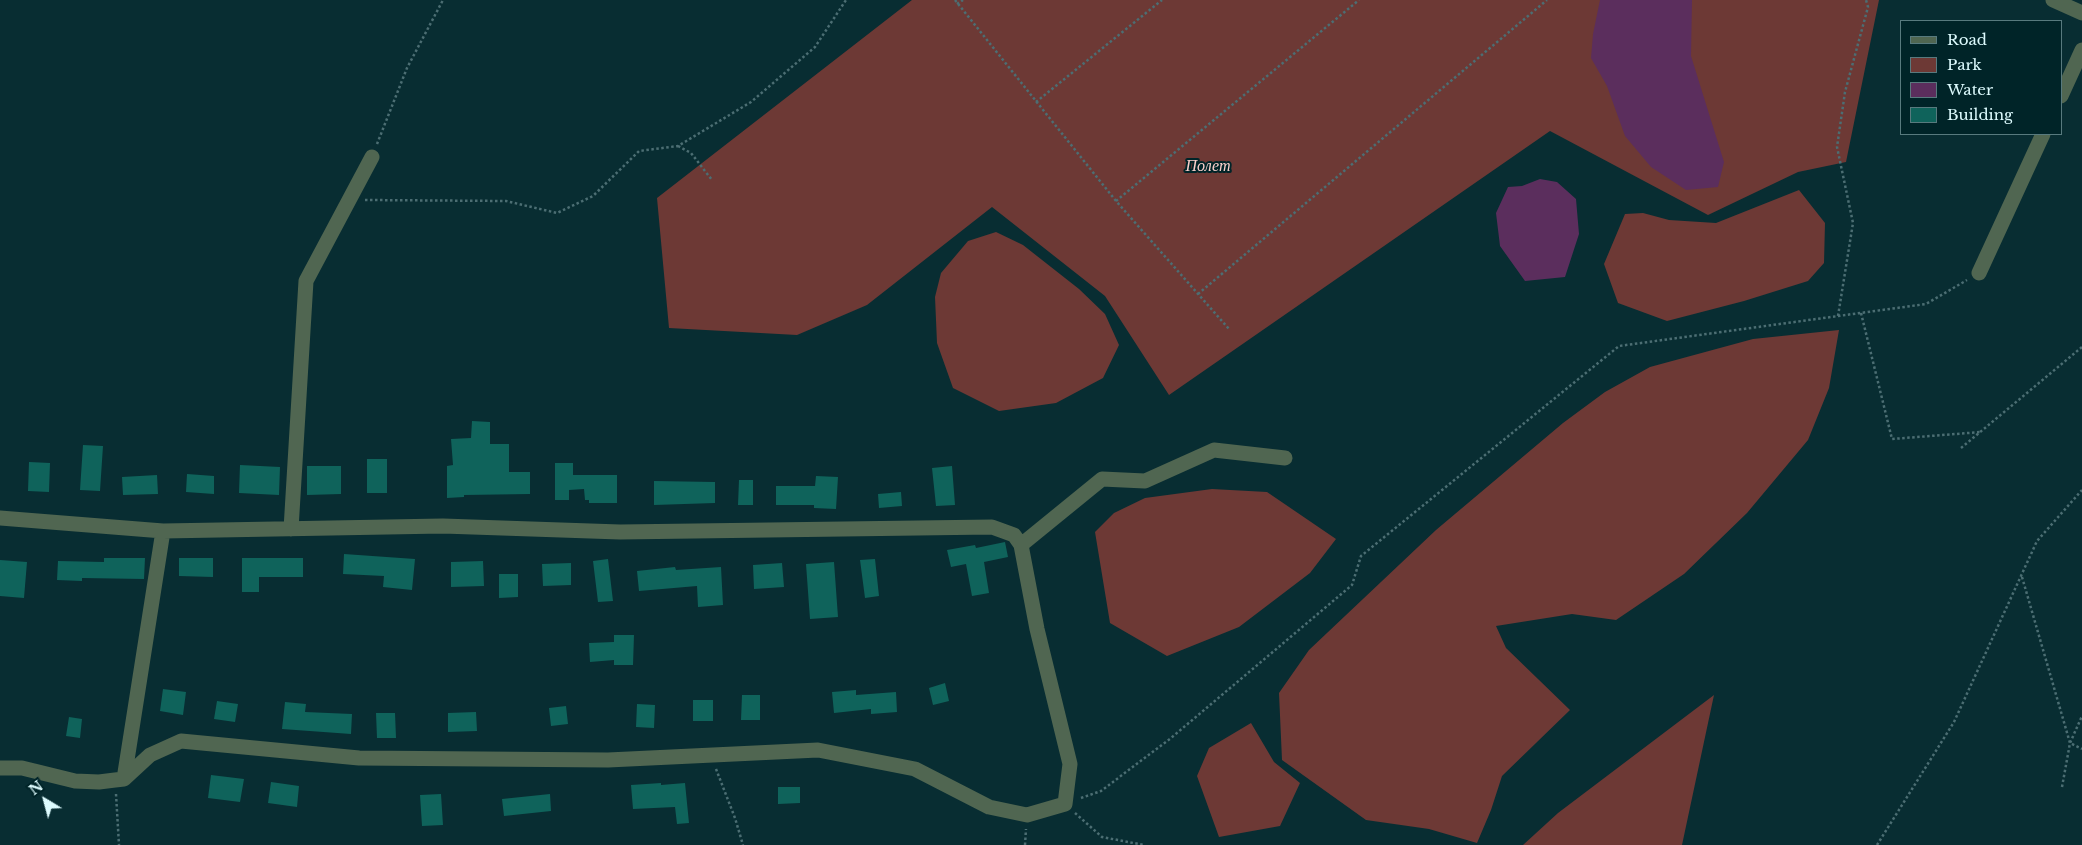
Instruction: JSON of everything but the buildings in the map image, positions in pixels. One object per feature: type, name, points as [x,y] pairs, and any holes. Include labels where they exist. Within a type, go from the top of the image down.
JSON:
[{"type":"street","points":[[2053,0],[2082,13]]},
{"type":"street","points":[[2062,94],[2082,50]]},
{"type":"street","points":[[1979,273],[2043,135]]},
{"type":"street","points":[[291,529],[306,281],[372,157]]},
{"type":"street","points":[[1020,545],[1102,479],[1145,481],[1214,450],[1285,458]]},
{"type":"street","points":[[0,518],[163,531],[443,526],[620,532],[992,527],[1014,534],[1020,545],[1037,629],[1070,764],[1065,804],[1027,815],[989,807],[915,769],[818,750],[608,760],[359,758],[181,741],[150,754],[120,779],[99,782],[74,781],[22,768],[0,768]]},
{"type":"street","points":[[120,779],[163,531]]},
{"type":"path","points":[[372,157],[407,68],[443,0]]},
{"type":"path","points":[[349,201],[428,199],[506,201],[557,213],[593,196],[639,151],[678,146],[751,102],[815,47],[846,0]]},
{"type":"path","points":[[955,0],[1116,201],[1230,329]]},
{"type":"path","points":[[958,4],[963,0]]},
{"type":"path","points":[[1036,102],[1162,0]]},
{"type":"path","points":[[1116,201],[1358,0]]},
{"type":"path","points":[[1198,294],[1548,0]]},
{"type":"path","points":[[1838,316],[1853,223],[1837,147],[1845,92],[1868,7],[1866,0]]},
{"type":"path","points":[[678,146],[691,154],[712,180]]},
{"type":"path","points":[[1144,845],[1102,837],[1065,804],[1101,791],[1171,738],[1352,585],[1361,556],[1619,346],[1926,304],[1979,273]]},
{"type":"path","points":[[1860,313],[1892,439],[1981,432]]},
{"type":"path","points":[[1961,448],[2082,347]]},
{"type":"path","points":[[1876,845],[1954,722],[2037,541],[2082,490]]},
{"type":"path","points":[[2021,575],[2070,743],[2082,749]]},
{"type":"path","points":[[2062,787],[2070,743],[2082,716]]},
{"type":"path","points":[[711,755],[735,818],[743,845]]},
{"type":"path","points":[[119,845],[120,779]]},
{"type":"green space","name":"Полет","points":[[912,0],[1879,0],[1846,162],[1798,172],[1708,215],[1550,131],[1169,395],[1105,296],[992,207],[867,305],[797,335],[669,328],[657,198]]},
{"type":"green space","points":[[1799,190],[1825,223],[1824,263],[1808,281],[1744,301],[1667,321],[1618,303],[1604,264],[1625,214],[1643,213],[1669,220],[1716,223]]},
{"type":"green space","points":[[996,232],[1023,245],[1079,289],[1105,314],[1119,345],[1103,378],[1056,403],[999,411],[953,388],[937,343],[935,297],[941,273],[968,241]]},
{"type":"green space","points":[[1839,330],[1829,388],[1808,440],[1747,513],[1684,574],[1616,620],[1572,614],[1496,626],[1506,648],[1570,710],[1502,776],[1491,810],[1477,843],[1429,829],[1366,820],[1282,760],[1279,693],[1309,650],[1436,530],[1563,423],[1605,392],[1650,367],[1753,339]]},
{"type":"green space","points":[[1212,489],[1267,492],[1336,539],[1310,573],[1239,627],[1167,656],[1110,623],[1095,532],[1114,513],[1145,498]]},
{"type":"green space","points":[[1714,695],[1682,845],[1523,845],[1558,813]]},
{"type":"green space","points":[[1251,723],[1274,762],[1300,783],[1280,826],[1219,837],[1197,776],[1209,748]]},
{"type":"water","points":[[1600,0],[1692,0],[1691,56],[1724,162],[1718,187],[1686,190],[1651,167],[1625,136],[1607,86],[1591,58],[1593,34]]},
{"type":"water","points":[[1540,179],[1557,182],[1576,199],[1579,234],[1565,277],[1525,281],[1500,246],[1496,213],[1508,187],[1522,186]]}]
